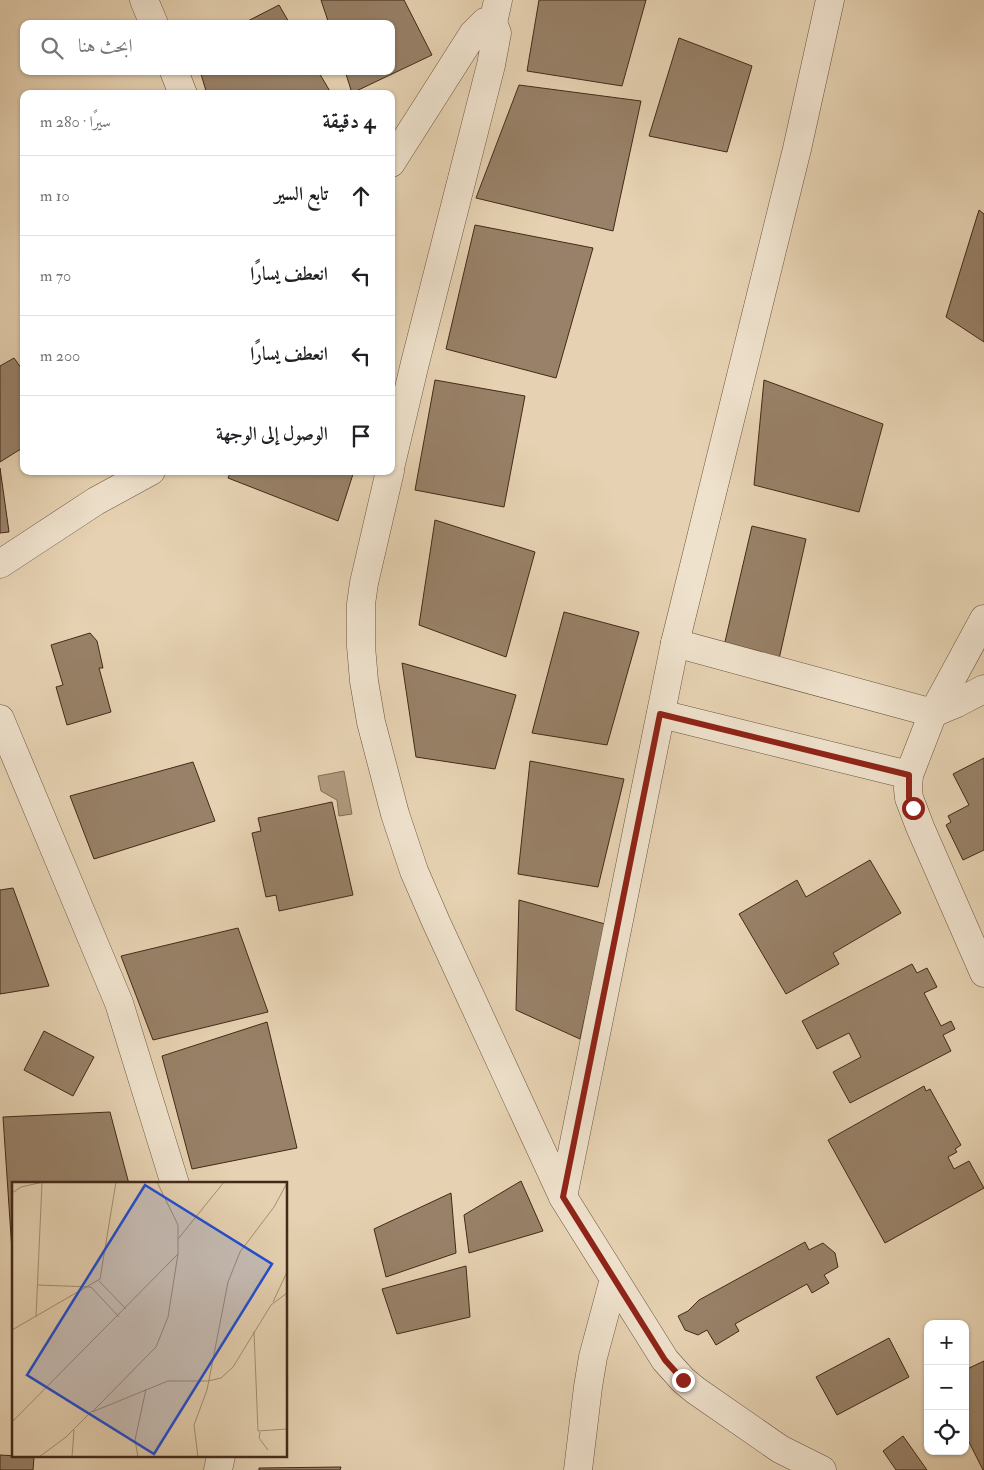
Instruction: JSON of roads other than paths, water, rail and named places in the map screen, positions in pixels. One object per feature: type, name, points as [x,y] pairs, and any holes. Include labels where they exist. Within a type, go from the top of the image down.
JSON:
[{"type":"street","points":[[144,0],[152,20]]},
{"type":"street","points":[[563,1197],[675,643],[797,149],[830,0]]},
{"type":"street","points":[[395,157],[473,34],[495,12]]},
{"type":"street","points":[[395,447],[491,65],[497,33],[495,12]]},
{"type":"street","points":[[176,75],[181,90]]},
{"type":"street","points":[[0,564],[96,501],[144,475]]},
{"type":"street","points":[[389,475],[367,568],[361,604],[362,662],[371,722],[395,814],[414,871],[563,1197],[665,1360],[683,1380],[780,1449],[822,1470]]},
{"type":"street","points":[[984,619],[933,712],[909,775],[909,798],[984,973]]},
{"type":"street","points":[[675,643],[933,712],[957,704],[984,689]]},
{"type":"street","points":[[660,714],[909,775]]},
{"type":"street","points":[[0,719],[119,1003],[174,1182]]},
{"type":"street","points":[[578,1470],[593,1357],[614,1279]]}]
